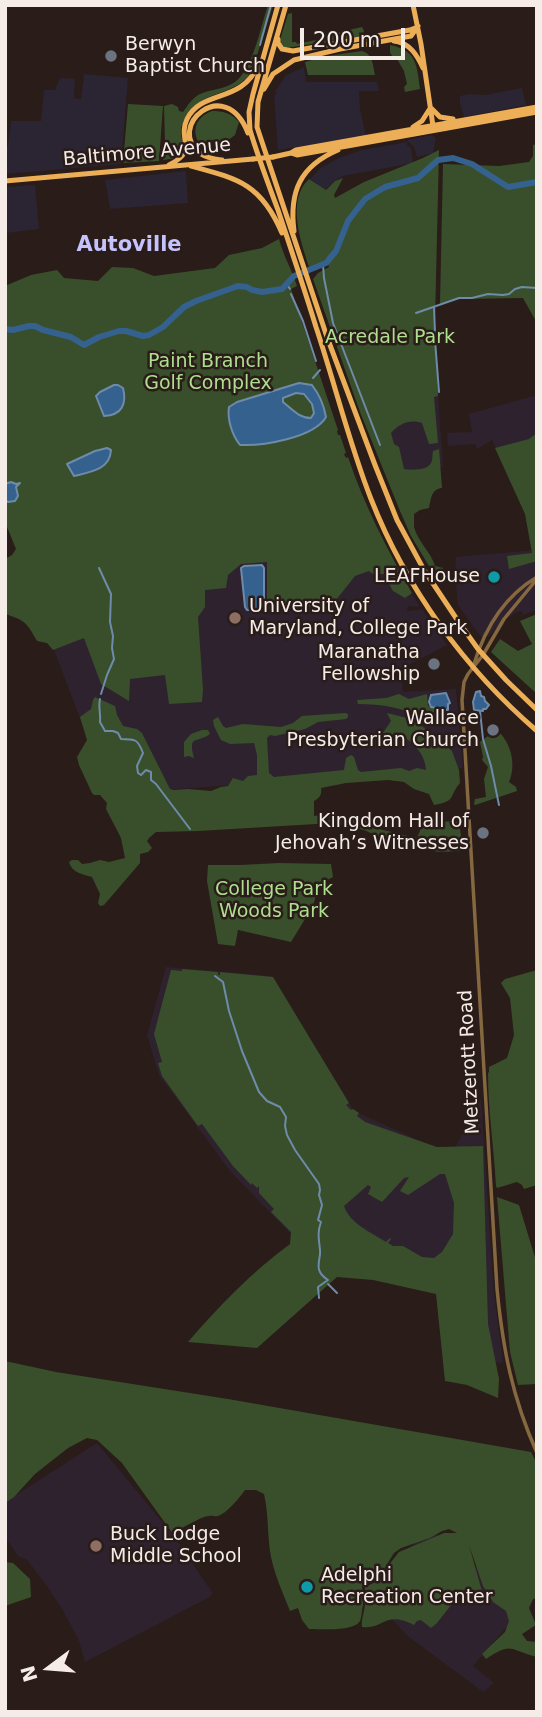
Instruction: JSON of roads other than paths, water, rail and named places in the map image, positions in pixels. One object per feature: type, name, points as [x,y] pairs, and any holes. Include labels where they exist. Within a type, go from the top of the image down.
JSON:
[{"type":"main road","points":[[271,192],[250,130],[249,112],[278,5]]},
{"type":"main road","points":[[286,5],[258,102],[256,118],[259,135],[296,245]]},
{"type":"main road","points":[[413,5],[433,128]]},
{"type":"main road","points":[[284,12],[278,43],[282,49],[287,51],[369,40],[402,42],[410,47],[425,72]]},
{"type":"main road","points":[[258,102],[273,74],[288,63],[418,26]]},
{"type":"main road","points":[[387,40],[411,36],[418,26]]},
{"type":"main road","points":[[165,167],[177,161],[184,153],[185,125],[193,110],[245,84],[257,69],[270,36]]},
{"type":"main road","points":[[229,162],[201,154],[191,140],[193,120],[199,112],[211,106],[229,108],[243,122],[299,264],[351,440],[372,501],[407,574],[447,635],[473,667],[537,731]]},
{"type":"main road","points":[[430,107],[443,118],[467,120]]},
{"type":"main road","points":[[407,130],[422,121],[430,107]]},
{"type":"main road","name":"Baltimore Avenue","points":[[5,181],[273,157],[296,150],[537,109]]},
{"type":"main road","name":"Baltimore Avenue","points":[[291,153],[297,155],[537,109]]},
{"type":"main road","points":[[299,264],[292,211],[295,193],[301,179],[317,161],[349,145]]},
{"type":"main road","points":[[188,165],[240,181],[257,194],[275,216],[299,264]]},
{"type":"main road","points":[[305,282],[375,465],[410,546],[478,649],[537,710]]},
{"type":"main road","points":[[413,599],[423,600]]},
{"type":"street","name":"Metzerott Road","points":[[537,578],[521,587],[505,603],[490,626],[464,682],[462,700],[497,1289],[508,1369],[519,1407],[537,1452]]},
{"type":"street","points":[[473,667],[504,619],[537,578]]},
{"type":"water","points":[[299,383],[312,385],[321,400],[326,417],[311,430],[287,439],[240,445],[232,432],[229,417],[229,407],[237,402]],"holes":[[[296,393],[304,394],[312,404],[314,413],[311,418],[299,415],[283,402],[283,398]]]},
{"type":"water","points":[[114,385],[123,388],[122,408],[104,416],[96,396]]},
{"type":"water","points":[[107,448],[111,450],[110,457],[103,466],[74,476],[67,464]]},
{"type":"water","points":[[20,483],[16,487],[18,496],[15,501],[8,502],[5,500],[5,484]]},
{"type":"water","points":[[262,565],[264,610],[247,610],[241,568]]},
{"type":"water","points":[[480,691],[489,705],[483,711],[474,710],[476,692]]},
{"type":"water","points":[[446,693],[450,703],[448,710],[431,707],[431,695]]},
{"type":"waterway","points":[[260,45],[271,5]]},
{"type":"waterway","points":[[5,329],[35,326],[71,337],[84,345],[119,331],[149,335],[163,327],[184,307],[238,286],[262,292],[282,289],[294,276],[326,263],[336,251],[348,221],[365,199],[385,187],[418,178],[438,160],[453,158],[472,164],[508,187],[537,182]]},
{"type":"waterway","points":[[323,265],[333,323],[380,445]]},
{"type":"waterway","points":[[289,281],[290,289]]},
{"type":"waterway","points":[[416,313],[459,298],[509,294],[522,287],[537,288]]},
{"type":"waterway","points":[[291,294],[316,361]]},
{"type":"waterway","points":[[434,307],[435,333]]},
{"type":"waterway","points":[[435,340],[439,392]]},
{"type":"waterway","points":[[313,378],[320,370]]},
{"type":"waterway","points":[[99,568],[111,594],[110,622],[114,659],[101,694]]},
{"type":"waterway","points":[[100,699],[100,722],[105,731],[113,731],[118,733],[121,739],[138,742],[143,753],[137,766],[138,773],[141,775],[146,770],[151,772],[151,780],[190,829]]},
{"type":"waterway","points":[[480,711],[483,739],[499,805]]},
{"type":"waterway","points":[[215,976],[223,982],[242,1051],[259,1092],[267,1101],[280,1107],[286,1117],[287,1135],[319,1184],[322,1205],[318,1220],[321,1222],[318,1267],[328,1280],[318,1287],[319,1298]]},
{"type":"waterway","points":[[328,1284],[337,1293]]},
{"type":"place","name":"Berwyn Baptist Church","points":[[111,56]]},
{"type":"place","name":"LEAFHouse","points":[[494,577]]},
{"type":"place","name":"University of Maryland, College Park","points":[[235,618]]},
{"type":"place","name":"Maranatha Fellowship","points":[[434,664]]},
{"type":"place","name":"Wallace Presbyterian Church","points":[[493,730]]},
{"type":"place","name":"Kingdom Hall of Jehovah’s Witnesses","points":[[483,833]]},
{"type":"place","name":"Buck Lodge Middle School","points":[[96,1546]]},
{"type":"place","name":"Adelphi Recreation Center","points":[[307,1587]]},
{"type":"district","name":"Autoville","points":[[129,246]]},
{"type":"park label","name":"Acredale Park","points":[[390,338]]},
{"type":"park label","name":"Paint Branch Golf Complex","points":[[208,373]]},
{"type":"park label","name":"College Park Woods Park","points":[[274,901]]}]
